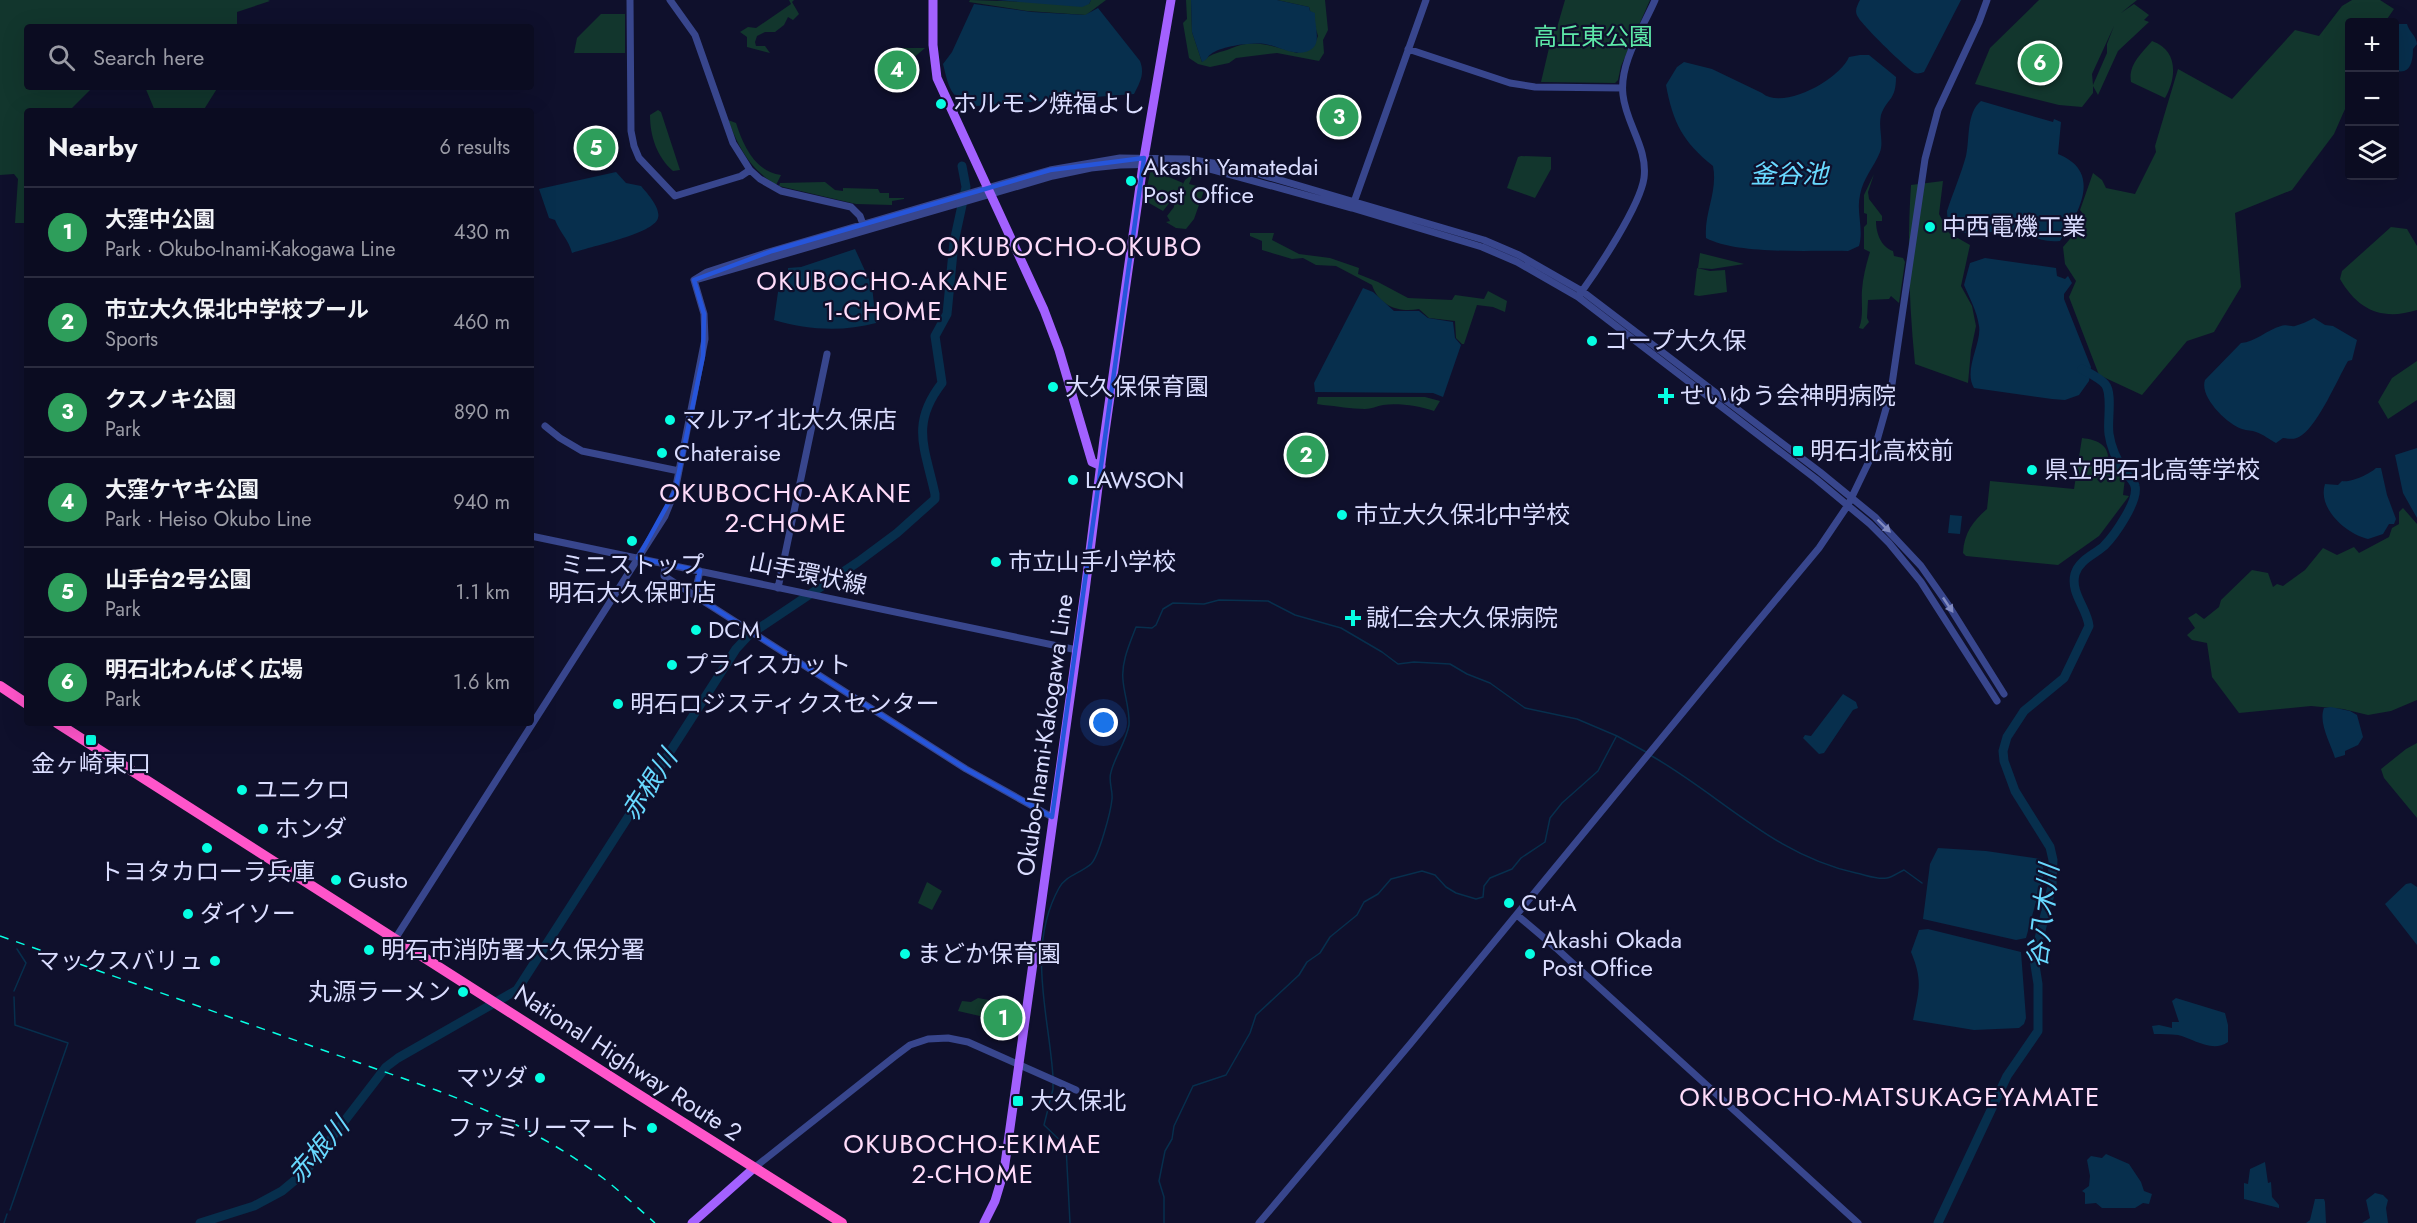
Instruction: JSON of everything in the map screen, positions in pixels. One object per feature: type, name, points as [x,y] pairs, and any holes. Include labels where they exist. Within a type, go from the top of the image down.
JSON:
[{"type":"highway","points":[[0,686],[24,702]]},
{"type":"highway","name":"National Highway Route 2","points":[[62,726],[842,1223]]},
{"type":"main road","points":[[933,0],[933,45],[937,78],[1052,329],[1092,462],[1101,466]]},
{"type":"main road","name":"Okubo-Inami-Kakogawa Line","points":[[984,1223],[995,1201],[1004,1171],[1144,161],[1171,0]]},
{"type":"main road","points":[[692,1223],[754,1168]]},
{"type":"street","points":[[630,0],[631,131],[639,158],[675,196],[741,176],[750,170]]},
{"type":"street","points":[[670,0],[695,34],[733,143],[750,170],[760,179],[781,191],[851,207],[856,210],[864,228]]},
{"type":"street","points":[[1354,205],[1426,0]]},
{"type":"street","points":[[1580,294],[1630,214],[1643,186],[1642,150],[1629,121],[1622,88],[1627,63],[1655,0]]},
{"type":"street","points":[[1259,1223],[1517,915],[1819,548],[1848,505],[1874,451],[1891,391],[1925,159],[1931,132],[1987,0]]},
{"type":"street","points":[[1408,49],[1510,83],[1535,87],[1622,88]]},
{"type":"street","points":[[534,721],[665,516],[675,491],[705,339],[704,314],[694,280],[707,272],[989,191],[1050,170],[1090,162],[1187,159],[1211,162],[1354,205],[1484,240],[1519,255],[1580,294],[1852,498],[1892,534],[1921,566],[1949,606],[2004,694]]},
{"type":"street","points":[[1580,294],[1848,505],[1889,543],[1908,565],[1997,700]]},
{"type":"street","points":[[778,588],[827,354]]},
{"type":"street","points":[[545,426],[582,451],[679,471]]},
{"type":"street","name":"山手環状線","points":[[534,537],[1077,650]]},
{"type":"street","points":[[665,564],[664,576],[960,765],[1052,817]]},
{"type":"street","points":[[700,571],[696,588],[700,599]]},
{"type":"street","points":[[395,939],[531,726]]},
{"type":"street","points":[[1517,915],[1858,1223]]},
{"type":"street","points":[[754,1168],[842,1096],[910,1046],[928,1039],[948,1038],[968,1042],[1076,1090]]},
{"type":"highlighted area","points":[[1144,158],[1052,817],[966,769],[700,599],[696,588],[700,571],[638,558],[675,491],[703,356],[704,314],[694,280],[772,251],[1050,170]]},
{"type":"green space","points":[[0,0],[270,1],[237,12],[237,24],[24,24],[24,90],[90,90],[72,108],[24,108],[24,223],[15,223],[18,179],[14,174],[0,175]]},
{"type":"green space","points":[[789,0],[794,0],[792,2],[799,14],[793,20],[788,17],[784,25],[775,32],[765,32],[757,36],[756,46],[765,46],[770,53],[747,47],[747,37],[740,32],[748,27],[756,28],[791,4]]},
{"type":"green space","points":[[970,0],[1089,4],[1091,0],[1106,0],[1086,15],[1027,11],[969,2]]},
{"type":"green space","points":[[1186,0],[1191,0],[1192,32],[1202,62],[1213,54],[1240,45],[1265,44],[1297,53],[1316,41],[1318,36],[1309,7],[1277,0],[1325,0],[1328,30],[1323,40],[1324,53],[1319,61],[1277,53],[1236,58],[1229,63],[1210,67],[1198,64],[1189,58],[1183,23],[1187,19]]},
{"type":"green space","name":"高丘東公園","points":[[1565,0],[1650,0],[1615,83],[1541,82],[1553,31],[1556,31]]},
{"type":"green space","points":[[2039,0],[2137,0],[2121,13],[2134,4],[2149,15],[2144,20],[2149,22],[2118,51],[2098,95],[2093,86],[2093,93],[2082,107],[2059,105],[1975,84],[1990,48]],"holes":[[[2114,26],[2107,44],[2107,53],[2093,85],[2092,74]]]},
{"type":"green space","points":[[2352,0],[2380,0],[2394,9],[2388,18],[2345,18],[2345,109],[2334,134],[2292,190],[2235,213],[2241,287],[2214,332],[2187,341],[2142,395],[2099,375],[2069,297],[2076,281],[2065,264],[2063,247],[2082,225],[2085,216],[2080,210],[2093,173],[2102,180],[2106,188],[2135,194],[2156,152],[2155,146],[2178,69],[2232,99],[2295,30],[2319,36],[2342,6]]},
{"type":"green space","points":[[601,14],[625,14],[625,53],[574,53],[577,38]]},
{"type":"green space","points":[[2152,41],[2167,51],[2173,65],[2172,82],[2165,98],[2131,82],[2133,65]]},
{"type":"green space","points":[[893,48],[925,48],[904,66],[891,85]]},
{"type":"green space","points":[[146,90],[216,90],[205,108],[154,108]]},
{"type":"green space","points":[[1330,101],[1356,110],[1351,130],[1345,134],[1323,128],[1321,124]]},
{"type":"green space","points":[[658,110],[661,112],[680,170],[673,171],[667,165],[656,146],[651,131],[650,115]]},
{"type":"green space","points":[[728,120],[736,123],[746,148],[757,163],[772,173],[781,175],[776,185],[746,157]]},
{"type":"green space","points":[[605,133],[604,163],[585,166],[588,134]]},
{"type":"green space","points":[[1518,157],[1551,157],[1551,169],[1535,198],[1507,188]]},
{"type":"green space","points":[[1152,170],[1183,183],[1181,188],[1185,180],[1193,174],[1189,184],[1205,188],[1194,219],[1186,229],[1176,228],[1166,222],[1170,221],[1167,216],[1174,207],[1174,197],[1163,211],[1149,203],[1145,197]]},
{"type":"green space","points":[[1874,174],[1868,192],[1869,199],[1882,216],[1882,221],[1876,221],[1878,235],[1882,243],[1893,251],[1894,256],[1903,258],[1905,262],[1899,303],[1891,296],[1889,299],[1868,300],[1867,318],[1869,322],[1863,329],[1859,328],[1862,314],[1862,290],[1870,252],[1864,249],[1864,227],[1867,224],[1867,214],[1864,213],[1864,195]]},
{"type":"green space","points":[[1943,181],[1939,214],[1949,233],[1970,245],[1961,286],[1972,306],[1976,326],[1968,383],[1915,364],[1909,274],[1911,185]]},
{"type":"green space","points":[[825,182],[835,190],[843,191],[843,188],[878,189],[880,193],[889,193],[889,198],[904,199],[892,201],[892,205],[856,204],[779,186],[780,183]]},
{"type":"green space","points":[[2391,227],[2407,229],[2417,246],[2417,310],[2393,314],[2372,310],[2363,305],[2347,290],[2340,279],[2342,271]]},
{"type":"green space","points":[[1250,233],[1274,233],[1272,240],[1299,254],[1330,258],[1359,268],[1358,274],[1408,298],[1452,300],[1455,295],[1484,299],[1488,291],[1507,301],[1505,312],[1493,307],[1477,305],[1464,344],[1462,344],[1456,338],[1455,321],[1429,318],[1419,309],[1397,309],[1379,298],[1372,285],[1336,266],[1316,265],[1303,258],[1292,259],[1262,250],[1262,241],[1250,236]]},
{"type":"green space","points":[[1700,253],[1744,264],[1712,269],[1698,268]]},
{"type":"green space","points":[[1697,268],[1710,271],[1725,270],[1727,292],[1694,295]]},
{"type":"green space","points":[[2417,361],[2417,400],[2388,419],[2378,402],[2392,378]]},
{"type":"green space","points":[[1318,397],[1425,397],[1440,401],[1434,411],[1396,404],[1360,409],[1317,404]]},
{"type":"green space","points":[[2082,438],[2102,444],[2107,452],[2108,463],[2114,464],[2125,478],[2123,495],[2129,496],[2099,536],[2058,565],[1966,556],[1963,553],[1965,539],[1970,528],[1987,509],[1990,481],[2074,489]]},
{"type":"green space","points":[[2403,508],[2417,524],[2417,700],[2391,711],[2368,715],[2343,709],[2311,706],[2239,713],[2212,677],[2207,643],[2192,640],[2187,635],[2195,628],[2188,618],[2196,613],[2204,619],[2219,607],[2221,600],[2252,570],[2268,573],[2273,587],[2277,584],[2283,586],[2305,570],[2323,548],[2337,555],[2354,547],[2359,553],[2389,537],[2392,528],[2399,524],[2399,512]]},
{"type":"green space","points":[[2417,743],[2417,818],[2384,778],[2381,769]]},
{"type":"green space","points":[[927,882],[942,891],[932,910],[918,903]]},
{"type":"green space","points":[[978,998],[1004,999],[1006,1004],[1022,1009],[1019,1025],[958,1011],[962,1001],[971,1002]]},
{"type":"water","points":[[996,0],[1091,0],[1089,4],[1082,7]]},
{"type":"water","points":[[1191,0],[1277,0],[1309,7],[1310,11],[1315,13],[1317,41],[1313,48],[1302,53],[1265,44],[1237,45],[1216,51],[1202,62],[1192,32]]},
{"type":"water","points":[[1860,0],[1961,0],[1924,72],[1915,73],[1861,22],[1856,13]]},
{"type":"water","points":[[974,4],[1032,12],[1085,15],[1098,8],[1140,61],[1142,74],[1134,94],[976,106],[961,100],[949,86],[943,64],[952,52]]},
{"type":"water","points":[[2399,24],[2407,24],[2417,44],[2413,49],[2410,67],[2399,71]]},
{"type":"water","name":"釜谷池","points":[[1869,55],[1896,77],[1896,85],[1881,115],[1880,152],[1860,195],[1859,246],[1848,251],[1775,251],[1736,247],[1706,238],[1707,219],[1714,185],[1713,166],[1687,140],[1672,110],[1666,85],[1677,67],[1684,62],[1712,69],[1771,98],[1783,98],[1810,90],[1823,83],[1844,66],[1849,57]]},
{"type":"water","points":[[1981,101],[2053,122],[2054,119],[2061,122],[2058,154],[2072,162],[2080,171],[2083,194],[2080,206],[2060,241],[2041,240],[2014,231],[1963,233],[1949,222],[1947,211],[1966,156],[1971,119],[1976,106]]},
{"type":"water","points":[[616,172],[626,183],[641,186],[656,205],[658,218],[654,224],[633,235],[572,253],[555,220],[549,218],[539,189]]},
{"type":"water","points":[[855,249],[872,286],[876,323],[851,328],[825,329],[774,320],[778,292],[788,284],[788,268],[801,267]]},
{"type":"water","points":[[1985,258],[2056,268],[2057,276],[2065,279],[2068,276],[2072,283],[2064,294],[2064,299],[2091,367],[2089,381],[2079,395],[2065,400],[1974,388],[1971,373],[1979,326],[1964,285],[1970,263]]},
{"type":"water","points":[[1363,288],[1373,292],[1394,311],[1419,311],[1428,318],[1453,322],[1455,338],[1461,345],[1443,397],[1433,393],[1315,392],[1314,383]]},
{"type":"water","points":[[2314,318],[2357,340],[2352,360],[2348,361],[2321,411],[2308,429],[2297,438],[2283,438],[2276,443],[2259,433],[2236,426],[2222,416],[2206,394],[2205,380],[2241,343],[2281,326],[2295,326]]},
{"type":"water","points":[[1296,448],[1317,449],[1316,462],[1296,461]]},
{"type":"water","points":[[2417,448],[2417,518],[2403,493],[2395,455]]},
{"type":"water","points":[[2376,468],[2381,468],[2387,495],[2396,519],[2394,524],[2389,524],[2383,534],[2368,539],[2351,532],[2336,519],[2325,502],[2325,484],[2338,485],[2342,481],[2360,478]]},
{"type":"water","points":[[1950,515],[1962,516],[1960,534],[1948,533]]},
{"type":"water","points":[[1843,694],[1856,702],[1858,708],[1853,710],[1824,753],[1819,754],[1803,738],[1805,735],[1811,736]]},
{"type":"water","points":[[2331,707],[2357,715],[2363,737],[2358,745],[2345,751],[2345,755],[2335,758],[2323,720],[2324,708]]},
{"type":"water","points":[[1938,848],[1986,851],[2041,859],[2044,873],[2026,938],[2016,940],[1923,919],[1930,864]]},
{"type":"water","points":[[2411,883],[2417,887],[2417,945],[2385,904],[2406,884]]},
{"type":"water","points":[[1928,929],[2021,952],[2026,1018],[2024,1024],[2019,1028],[1974,1030],[1913,1020],[1919,986],[1911,952],[1919,930]]},
{"type":"water","points":[[2176,998],[2225,1013],[2228,1042],[2209,1046],[2178,1035],[2154,1034],[2152,1026],[2172,1028],[2172,1022],[2179,1022],[2172,1001]]},
{"type":"water","points":[[2106,1154],[2129,1164],[2144,1191],[2152,1194],[2149,1204],[2143,1203],[2135,1208],[2102,1208],[2096,1203],[2085,1204],[2085,1193],[2082,1191],[2089,1186],[2090,1176],[2087,1160],[2091,1156],[2102,1158]]},
{"type":"water","points":[[2265,1162],[2268,1183],[2271,1182],[2272,1197],[2279,1208],[2244,1199],[2244,1183],[2248,1184],[2250,1169]]},
{"type":"water","points":[[2375,1193],[2383,1195],[2388,1200],[2386,1208],[2388,1223],[2362,1223],[2370,1218],[2366,1200]]},
{"type":"water","points":[[2315,1199],[2324,1199],[2326,1223],[2306,1223],[2310,1220]]},
{"type":"waterway","name":"赤根川","points":[[200,1223],[254,1206],[282,1191],[306,1171],[386,1067],[517,990],[736,649],[749,635],[897,533],[935,499],[924,449],[923,424],[932,398],[942,383],[935,336],[947,314],[954,242],[966,187],[962,166]]},
{"type":"waterway","name":"谷八木川","points":[[1938,1223],[2007,1076],[2038,1031],[2038,984],[2034,959],[2052,886],[2053,860],[2050,847],[2015,791],[2004,761],[2003,751],[2007,737],[2024,711],[2064,678],[2089,626],[2075,588],[2075,574],[2083,561],[2104,546],[2114,535],[2130,509],[2135,492],[2134,484],[2124,471],[2111,444],[2107,388],[2100,380],[2082,369]]},
{"type":"waterway","points":[[1053,1077],[1042,981],[1044,934],[1049,911],[1062,884],[1091,864],[1098,852],[1104,833],[1112,799],[1111,772],[1129,725],[1123,666],[1136,627],[1152,628],[1156,625],[1163,609],[1173,603],[1204,604],[1219,600],[1268,601],[1295,615],[1341,628],[1398,664],[1414,662],[1450,664],[1490,683],[1525,708],[1577,719],[1617,736],[1646,752]]},
{"type":"waterway","points":[[1164,1223],[1164,1197],[1159,1181],[1165,1151],[1172,1139],[1174,1126],[1193,1086],[1226,1075],[1250,1033],[1256,1015],[1299,975],[1307,962],[1320,953],[1330,937],[1357,915],[1364,902],[1378,894],[1391,879],[1422,871],[1435,875],[1446,887],[1456,893],[1476,899],[1483,897],[1484,886],[1490,878],[1512,869],[1521,858],[1545,842],[1550,818],[1562,803],[1598,771],[1616,737]]},
{"type":"waterway","points":[[1650,755],[1748,822],[1799,853],[1826,864],[1875,878],[1889,877],[1904,870],[1922,883]]},
{"type":"waterway","points":[[14,991],[26,963],[17,949]]},
{"type":"waterway","points":[[10,1210],[68,1043],[15,1025],[14,997]]},
{"type":"waterway","points":[[1053,1082],[1044,1125],[1066,1146],[1070,1223]]},
{"type":"waterway","points":[[4,1223],[7,1214]]},
{"type":"railway","points":[[0,936],[436,1090],[480,1108],[543,1139],[584,1164],[610,1183],[655,1223]]},
{"type":"place","name":"明石北わんぱく広場","points":[[2040,63]]},
{"type":"place","name":"大窪ケヤキ公園","points":[[897,70]]},
{"type":"place","name":"ホルモン焼福よし","points":[[941,104]]},
{"type":"place","name":"クスノキ公園","points":[[1339,117]]},
{"type":"place","name":"山手台2号公園","points":[[596,148]]},
{"type":"place","name":"Akashi Yamatedai Post Office","points":[[1131,181]]},
{"type":"place","name":"中西電機工業","points":[[1930,227]]},
{"type":"place","name":"コープ大久保","points":[[1592,341]]},
{"type":"place","name":"大久保保育園","points":[[1053,387]]},
{"type":"place","name":"せいゆう会神明病院","points":[[1666,396]]},
{"type":"place","name":"マルアイ北大久保店","points":[[670,420]]},
{"type":"place","name":"明石北高校前","points":[[1798,451]]},
{"type":"place","name":"Chateraise","points":[[662,453]]},
{"type":"place","name":"市立大久保北中学校プール","points":[[1306,455]]},
{"type":"place","name":"県立明石北高等学校","points":[[2032,470]]},
{"type":"place","name":"LAWSON","points":[[1073,480]]},
{"type":"place","name":"市立大久保北中学校","points":[[1342,515]]},
{"type":"place","name":"ミニストップ 明石大久保町店","points":[[632,541]]},
{"type":"place","name":"市立山手小学校","points":[[996,562]]},
{"type":"place","name":"誠仁会大久保病院","points":[[1353,618]]},
{"type":"place","name":"DCM","points":[[696,630]]},
{"type":"place","name":"プライスカット","points":[[672,665]]},
{"type":"place","name":"明石ロジスティクスセンター","points":[[618,704]]},
{"type":"place","name":"金ヶ崎東口","points":[[91,740]]},
{"type":"place","name":"ユニクロ","points":[[242,790]]},
{"type":"place","name":"ホンダ","points":[[263,829]]},
{"type":"place","name":"トヨタカローラ兵庫","points":[[207,848]]},
{"type":"place","name":"Gusto","points":[[336,880]]},
{"type":"place","name":"Cut-A","points":[[1509,903]]},
{"type":"place","name":"ダイソー","points":[[188,914]]},
{"type":"place","name":"明石市消防署大久保分署","points":[[369,950]]},
{"type":"place","name":"まどか保育園","points":[[905,954]]},
{"type":"place","name":"Akashi Okada Post Office","points":[[1530,954]]},
{"type":"place","name":"マックスバリュ","points":[[215,961]]},
{"type":"place","name":"丸源ラーメン","points":[[463,992]]},
{"type":"place","name":"大窪中公園","points":[[1003,1018]]},
{"type":"place","name":"マツダ","points":[[540,1078]]},
{"type":"place","name":"大久保北","points":[[1018,1101]]},
{"type":"place","name":"ファミリーマート","points":[[652,1128]]},
{"type":"district","name":"OKUBOCHO-OKUBO","points":[[1070,247]]},
{"type":"district","name":"OKUBOCHO-AKANE 1-CHOME","points":[[883,296]]},
{"type":"district","name":"OKUBOCHO-AKANE 2-CHOME","points":[[786,508]]},
{"type":"district","name":"OKUBOCHO-MATSUKAGEYAMATE","points":[[1890,1097]]},
{"type":"district","name":"OKUBOCHO-EKIMAE 2-CHOME","points":[[973,1159]]}]
